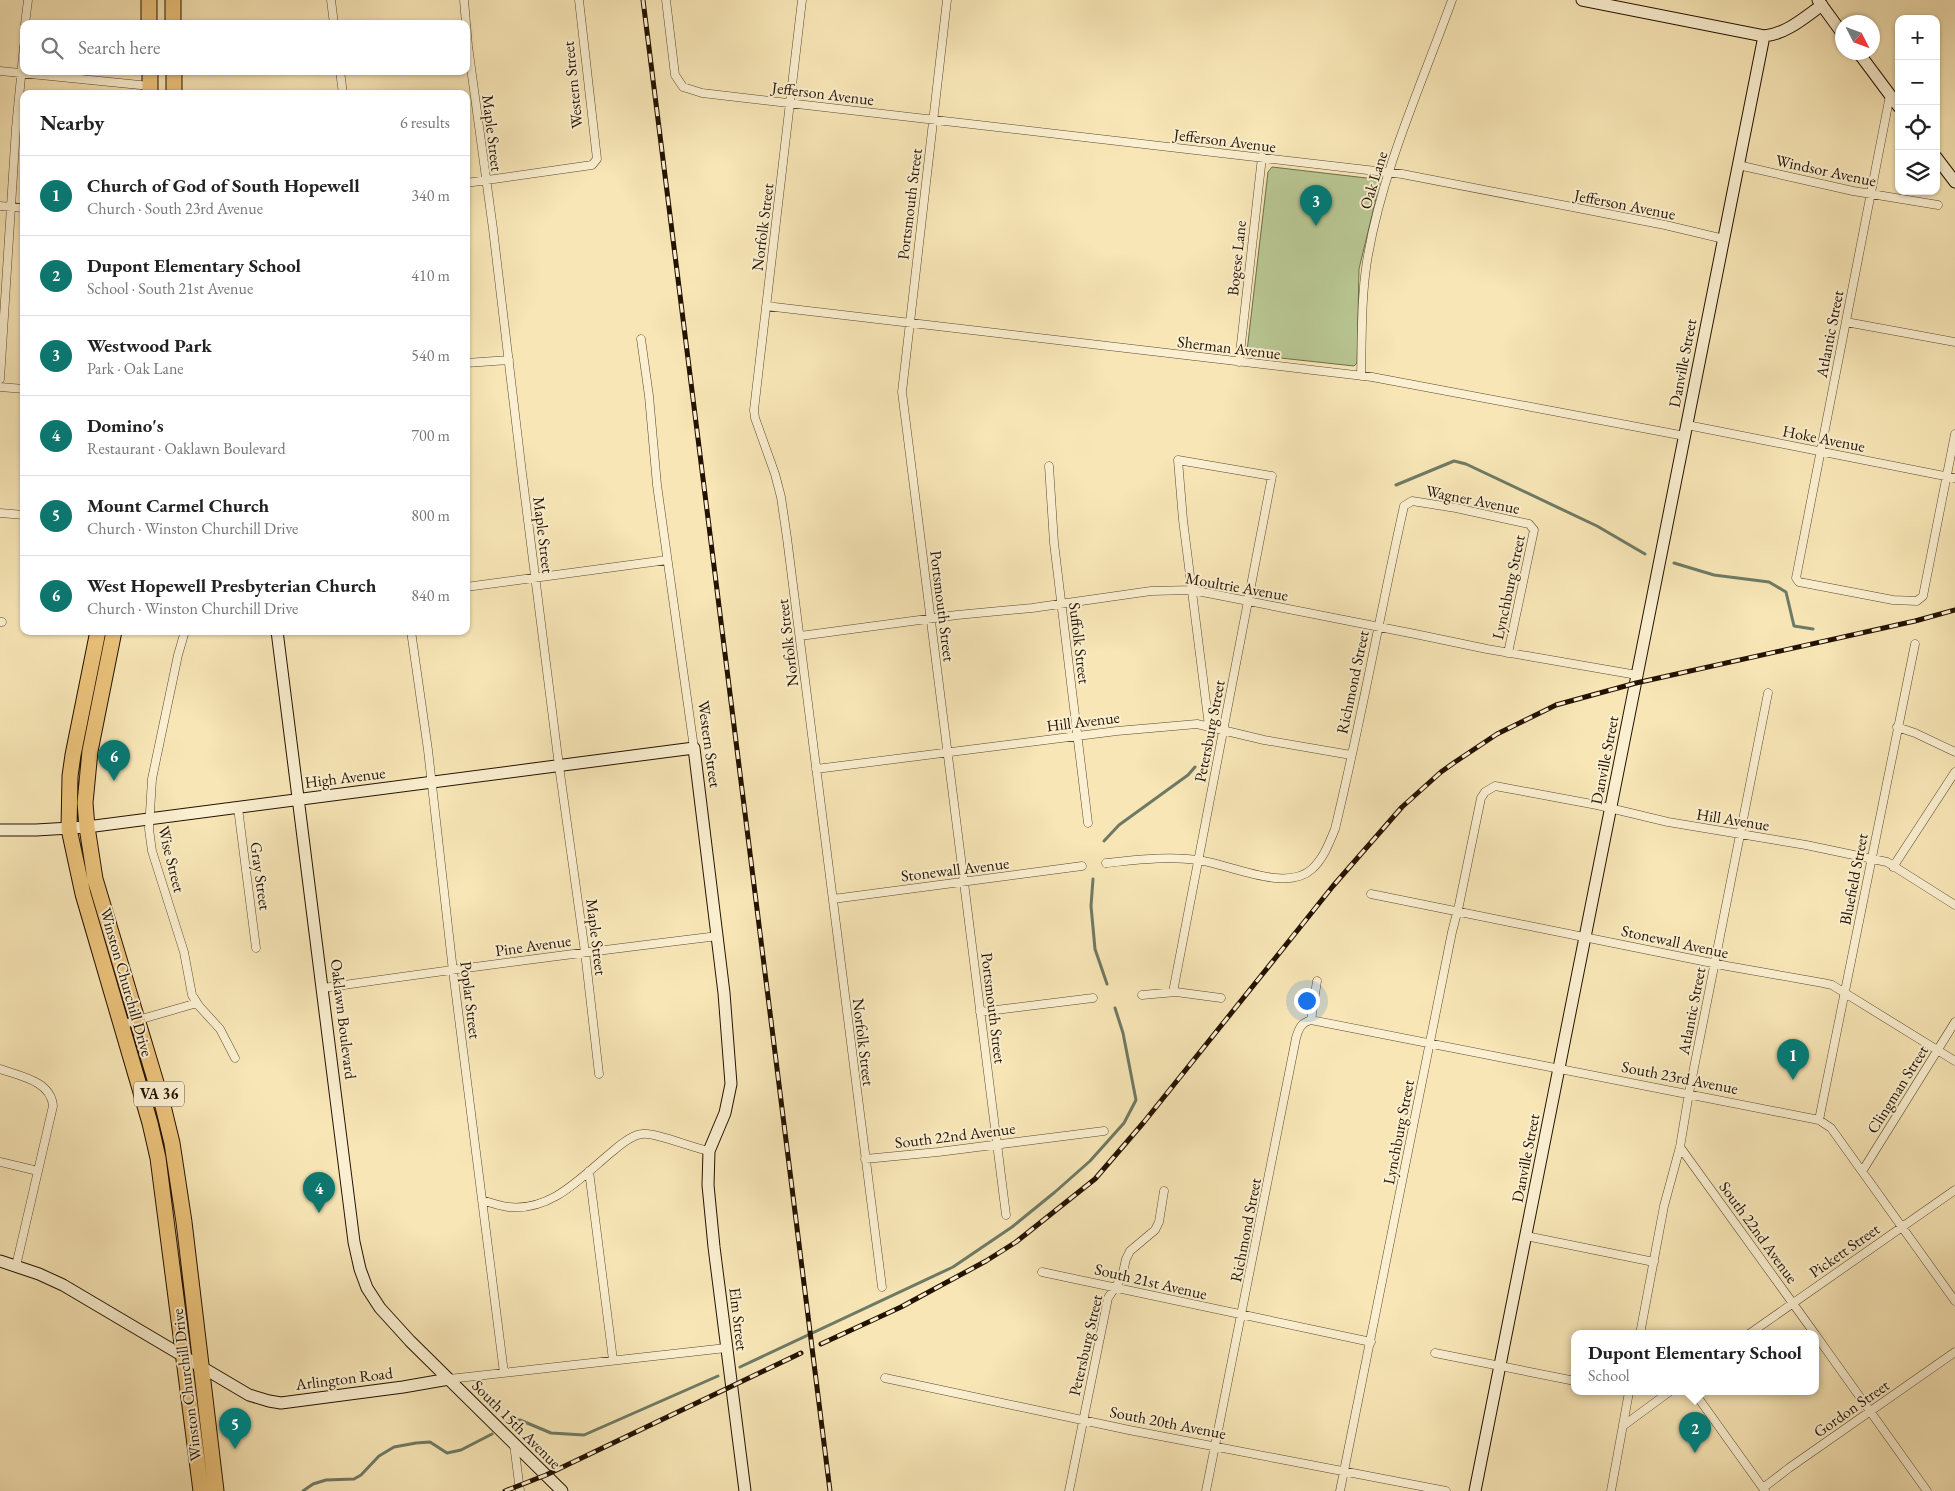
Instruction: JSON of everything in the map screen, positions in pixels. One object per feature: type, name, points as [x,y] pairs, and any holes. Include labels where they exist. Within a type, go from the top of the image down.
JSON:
[{"type":"highway","points":[[149,0],[149,20]]},
{"type":"highway","points":[[173,0],[173,20]]},
{"type":"highway","points":[[174,75],[174,90]]},
{"type":"highway","name":"Winston Churchill Drive","points":[[97,635],[73,755],[70,776],[69,829],[83,894],[150,1123],[158,1158],[200,1491]]},
{"type":"highway","name":"Winston Churchill Drive","points":[[113,635],[90,751],[85,803],[87,827],[95,879],[163,1106],[172,1143],[184,1222],[216,1491]]},
{"type":"street","points":[[26,20],[28,0]]},
{"type":"street","points":[[331,0],[334,20]]},
{"type":"street","name":"Maple Street","points":[[464,0],[466,20]]},
{"type":"street","name":"Western Street","points":[[486,180],[592,165],[597,159],[579,0]]},
{"type":"street","name":"Jefferson Avenue","points":[[666,0],[675,75],[678,82],[702,94],[791,102],[1389,173],[1445,182],[1665,225],[1724,239]]},
{"type":"street","name":"Norfolk Street","points":[[802,0],[754,410],[781,497],[882,1287]]},
{"type":"street","name":"Portsmouth Street","points":[[947,0],[909,323],[903,402],[1006,1215]]},
{"type":"street","name":"Oak Lane","points":[[1361,376],[1366,270],[1377,214],[1415,95],[1452,0]]},
{"type":"street","points":[[1582,0],[1764,36],[1787,29],[1820,2],[1835,22]]},
{"type":"street","name":"Danville Street","points":[[1475,1491],[1764,36]]},
{"type":"street","name":"Maple Street","points":[[470,49],[599,1074]]},
{"type":"street","points":[[1864,60],[1898,105]]},
{"type":"street","points":[[0,71],[20,72]]},
{"type":"street","points":[[20,90],[22,75]]},
{"type":"street","points":[[54,75],[150,84]]},
{"type":"street","points":[[341,75],[342,90]]},
{"type":"street","points":[[0,379],[20,91]]},
{"type":"street","name":"Atlantic Street","points":[[1890,95],[1796,578],[1799,582],[1856,594],[1893,600],[1917,601],[1921,599],[1946,477]]},
{"type":"street","name":"Bogese Lane","points":[[1239,362],[1262,158]]},
{"type":"street","points":[[1940,162],[1955,182]]},
{"type":"street","name":"Windsor Avenue","points":[[1738,165],[1870,194],[1938,206]]},
{"type":"street","points":[[470,182],[486,180]]},
{"type":"street","points":[[0,206],[20,208]]},
{"type":"street","name":"Sherman Avenue","points":[[766,306],[1361,376],[1686,430]]},
{"type":"street","points":[[1846,322],[1955,342]]},
{"type":"street","name":"Western Street","points":[[641,339],[649,396],[657,485],[718,936],[731,1084],[725,1113],[709,1151]]},
{"type":"street","points":[[470,363],[509,360]]},
{"type":"street","points":[[0,386],[20,388]]},
{"type":"street","name":"Hoke Avenue","points":[[1686,430],[1820,452],[1955,478]]},
{"type":"street","points":[[1946,477],[1955,434]]},
{"type":"street","name":"Petersburg Street","points":[[1173,992],[1272,476],[1178,460],[1192,590]]},
{"type":"street","name":"Suffolk Street","points":[[1049,466],[1050,499],[1061,604],[1088,822]]},
{"type":"street","name":"Wagner Avenue","points":[[1407,502],[1412,501],[1456,508],[1532,526]]},
{"type":"street","name":"Richmond Street","points":[[1198,860],[1281,879],[1302,875],[1317,864],[1328,847],[1335,829],[1367,687],[1404,506],[1407,502]]},
{"type":"street","points":[[0,513],[20,515]]},
{"type":"street","name":"Lynchburg Street","points":[[1508,653],[1534,530],[1532,526]]},
{"type":"street","points":[[470,586],[667,560]]},
{"type":"street","points":[[1192,590],[1209,726]]},
{"type":"street","name":"Moultrie Avenue","points":[[800,636],[1151,591],[1192,590],[1508,653],[1637,675]]},
{"type":"street","name":"Wise Street","points":[[184,635],[152,779],[149,829],[152,851],[184,952],[190,986],[197,1003]]},
{"type":"street","name":"Oaklawn Boulevard","points":[[278,635],[354,1242],[367,1288],[376,1303],[410,1341],[449,1379]]},
{"type":"street","name":"Poplar Street","points":[[412,635],[504,1373]]},
{"type":"street","name":"Bluefield Street","points":[[1819,1120],[1915,644]]},
{"type":"street","name":"Atlantic Street","points":[[1641,1330],[1664,1206],[1680,1147],[1688,1093],[1768,693]]},
{"type":"street","name":"Hill Avenue","points":[[816,769],[1078,736],[1197,724],[1264,740],[1351,755]]},
{"type":"street","points":[[1897,727],[1915,733],[1955,752]]},
{"type":"street","name":"High Avenue","points":[[0,830],[87,827],[694,748]]},
{"type":"street","points":[[1893,867],[1955,772]]},
{"type":"street","name":"Lynchburg Street","points":[[1340,1491],[1452,932],[1481,798],[1485,792],[1495,786]]},
{"type":"street","name":"Hill Avenue","points":[[1495,786],[1611,808],[1668,822],[1887,862],[1955,905]]},
{"type":"street","name":"Gray Street","points":[[238,808],[256,948]]},
{"type":"street","points":[[1106,863],[1164,857],[1198,860]]},
{"type":"street","name":"Stonewall Avenue","points":[[833,899],[1082,866]]},
{"type":"street","name":"Stonewall Avenue","points":[[1371,894],[1832,985],[1955,1061]]},
{"type":"street","name":"Pine Avenue","points":[[322,988],[718,936]]},
{"type":"street","points":[[1311,1020],[1317,981]]},
{"type":"street","points":[[1142,995],[1173,992],[1221,998]]},
{"type":"street","points":[[980,1012],[1093,998]]},
{"type":"street","points":[[121,1025],[197,1003],[220,1029],[235,1058]]},
{"type":"street","name":"Richmond Street","points":[[1206,1491],[1296,1038],[1300,1026],[1306,1021],[1311,1020]]},
{"type":"street","name":"South 23rd Avenue","points":[[1311,1020],[1819,1120]]},
{"type":"street","name":"Clingman Street","points":[[1863,1170],[1955,1022]]},
{"type":"street","points":[[0,1070],[33,1081],[44,1088],[52,1099],[53,1106],[16,1266]]},
{"type":"street","points":[[1819,1120],[1831,1128],[1863,1170],[1955,1301]]},
{"type":"street","name":"South 22nd Avenue","points":[[865,1159],[1104,1131]]},
{"type":"street","points":[[482,1200],[517,1208],[544,1203],[572,1186],[619,1146],[636,1135],[643,1134],[709,1151]]},
{"type":"street","name":"South 22nd Avenue","points":[[1680,1147],[1812,1330]]},
{"type":"street","name":"Elm Street","points":[[709,1151],[708,1184],[726,1348],[745,1491]]},
{"type":"street","points":[[0,1162],[38,1171]]},
{"type":"street","points":[[589,1171],[613,1360]]},
{"type":"street","name":"Pickett Street","points":[[1756,1330],[1955,1190]]},
{"type":"street","name":"Petersburg Street","points":[[1069,1491],[1108,1298],[1122,1276],[1130,1251],[1155,1230],[1159,1222],[1164,1191]]},
{"type":"street","points":[[1526,1236],[1654,1262]]},
{"type":"street","name":"Arlington Road","points":[[0,1261],[63,1285],[249,1395],[268,1402],[403,1387],[449,1379],[726,1348]]},
{"type":"street","name":"South 21st Avenue","points":[[1042,1272],[1371,1342]]},
{"type":"street","name":"South 22nd Avenue","points":[[1819,1340],[1927,1491]]},
{"type":"street","name":"Gordon Street","points":[[1764,1490],[1870,1411],[1955,1352]]},
{"type":"street","points":[[1435,1354],[1571,1380]]},
{"type":"street","name":"South 20th Avenue","points":[[885,1378],[1129,1430],[1215,1445],[1446,1491]]},
{"type":"street","name":"South 15th Avenue","points":[[449,1379],[562,1491]]},
{"type":"street","points":[[1611,1491],[1627,1395]]},
{"type":"street","points":[[1622,1426],[1665,1395]]},
{"type":"street","points":[[1696,1395],[1764,1490]]},
{"type":"street","points":[[514,1444],[520,1491]]},
{"type":"green space","points":[[1272,167],[1375,179],[1380,182],[1359,269],[1357,363],[1354,366],[1253,355],[1247,351],[1268,172]]},
{"type":"waterway","points":[[1396,485],[1454,461],[1466,464],[1597,526],[1645,554]]},
{"type":"waterway","points":[[1674,563],[1714,575],[1769,582],[1786,592],[1794,626],[1813,629]]},
{"type":"waterway","points":[[1104,841],[1119,825],[1188,775],[1195,767]]},
{"type":"waterway","points":[[1093,879],[1091,906],[1095,949],[1107,984]]},
{"type":"waterway","points":[[740,1367],[953,1267],[1012,1227],[1090,1161],[1124,1123],[1136,1100],[1123,1033],[1115,1008]]},
{"type":"waterway","points":[[510,1420],[520,1420],[551,1433],[584,1435],[718,1376]]},
{"type":"waterway","points":[[303,1491],[313,1484],[326,1480],[354,1479],[361,1475],[379,1456],[394,1447],[430,1442],[447,1453],[461,1450],[492,1434]]},
{"type":"railway","points":[[643,0],[830,1491]]},
{"type":"railway","points":[[821,1344],[901,1307],[986,1261],[1016,1242],[1095,1179],[1144,1122],[1333,886],[1402,807],[1441,772],[1497,734],[1556,705],[1636,683],[1915,621],[1955,610]]},
{"type":"railway","points":[[505,1491],[546,1475],[801,1353]]},
{"type":"place","name":"Westwood Park","points":[[1316,226]]},
{"type":"place","name":"West Hopewell Presbyterian Church","points":[[114,781]]},
{"type":"place","name":"Church of God of South Hopewell","points":[[1793,1080]]},
{"type":"place","name":"Domino's","points":[[319,1213]]},
{"type":"place","name":"Mount Carmel Church","points":[[235,1449]]},
{"type":"place","name":"Dupont Elementary School","points":[[1695,1453]]}]
